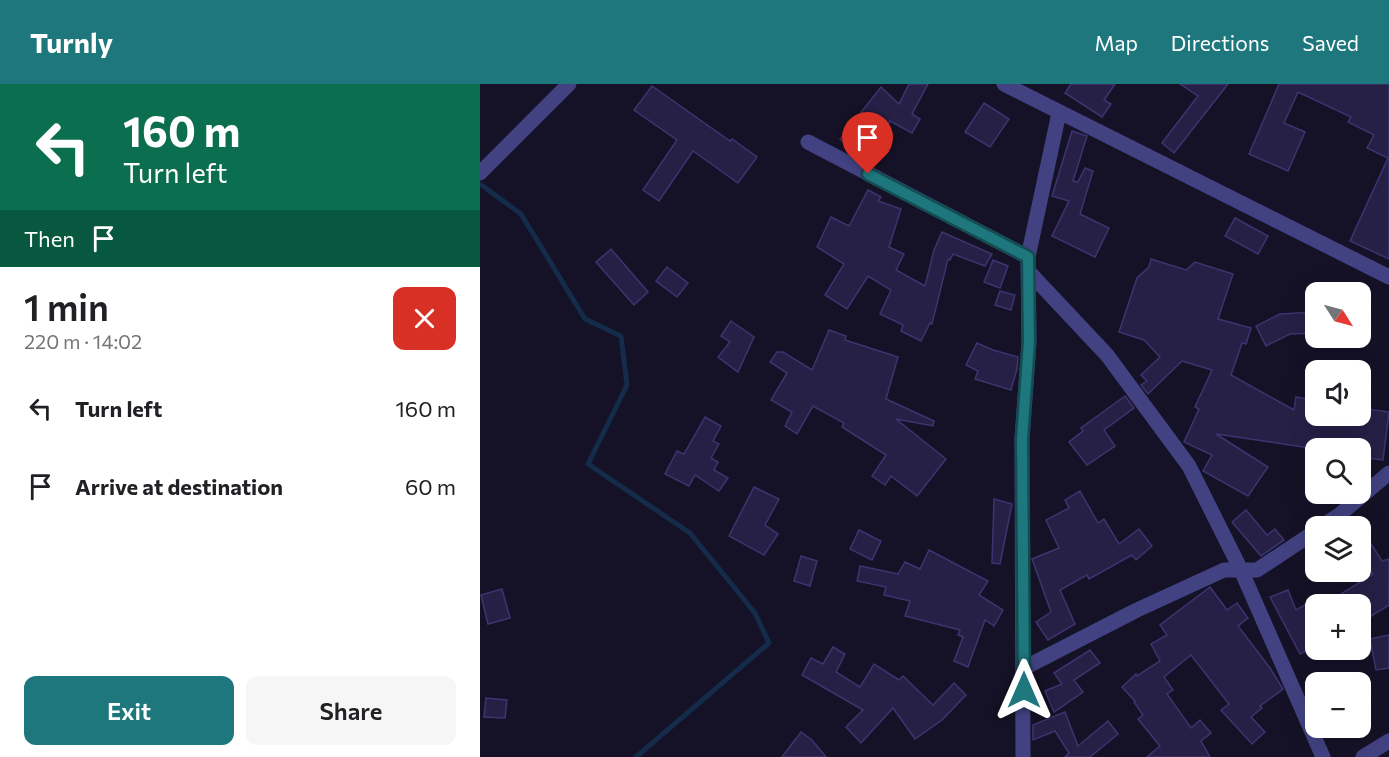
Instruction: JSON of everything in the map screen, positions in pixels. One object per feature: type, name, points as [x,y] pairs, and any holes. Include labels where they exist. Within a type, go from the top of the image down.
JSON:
[{"type":"street","points":[[480,173],[569,84]]},
{"type":"street","points":[[1004,84],[1389,277]]},
{"type":"street","points":[[1023,757],[1022,439],[1029,342],[1028,264],[1059,113]]},
{"type":"street","points":[[808,142],[1028,264],[1107,355],[1189,466],[1241,570],[1323,757]]},
{"type":"street","points":[[1337,516],[1389,473]]},
{"type":"street","points":[[1024,668],[1137,610],[1224,570],[1257,570],[1305,538]]},
{"type":"street","points":[[1363,757],[1389,741]]},
{"type":"building","points":[[909,84],[928,84],[912,114],[920,119],[912,133],[890,121],[862,156],[840,139],[881,87],[899,104]]},
{"type":"building","points":[[1071,84],[1115,84],[1104,100],[1111,104],[1102,117],[1065,93]]},
{"type":"building","points":[[1180,84],[1228,84],[1174,153],[1162,143],[1198,96]]},
{"type":"building","points":[[1279,84],[1389,84],[1389,259],[1350,241],[1388,158],[1367,148],[1374,135],[1348,122],[1351,117],[1298,92],[1284,123],[1305,132],[1288,171],[1249,154]]},
{"type":"building","points":[[652,86],[730,141],[732,139],[757,157],[738,183],[693,151],[659,201],[643,190],[677,140],[634,110]]},
{"type":"building","points":[[984,103],[1009,119],[990,147],[965,132]]},
{"type":"building","points":[[1072,131],[1087,136],[1073,181],[1078,182],[1085,168],[1093,171],[1080,214],[1109,228],[1095,257],[1052,236],[1069,201],[1052,196]]},
{"type":"building","points":[[868,190],[881,197],[878,201],[901,209],[889,247],[904,254],[896,270],[925,286],[934,250],[942,232],[992,254],[985,266],[953,254],[950,260],[948,259],[932,324],[930,323],[921,341],[901,331],[903,325],[880,314],[891,290],[868,276],[847,309],[825,295],[844,264],[817,247],[831,217],[849,226]]},
{"type":"building","points":[[1235,218],[1268,236],[1258,254],[1225,236]]},
{"type":"building","points":[[611,249],[648,292],[634,305],[596,262]]},
{"type":"building","points":[[1151,259],[1186,270],[1195,262],[1233,274],[1218,319],[1251,328],[1246,344],[1242,343],[1231,375],[1294,410],[1296,397],[1305,399],[1305,426],[1371,426],[1371,410],[1389,412],[1383,460],[1371,458],[1371,438],[1305,438],[1305,447],[1216,434],[1268,467],[1248,496],[1203,471],[1212,455],[1184,442],[1199,409],[1195,407],[1212,370],[1182,361],[1148,394],[1141,385],[1147,381],[1141,375],[1160,357],[1144,340],[1119,332],[1137,278],[1149,267]]},
{"type":"building","points":[[993,260],[1008,266],[1000,288],[984,282]]},
{"type":"building","points":[[667,267],[688,283],[677,297],[656,281]]},
{"type":"building","points":[[1000,291],[1015,295],[1011,310],[995,305]]},
{"type":"building","points":[[1305,313],[1305,333],[1290,334],[1266,346],[1256,326],[1280,314]]},
{"type":"building","points":[[731,321],[754,337],[738,372],[718,357],[730,342],[721,336]]},
{"type":"building","points":[[829,330],[846,336],[845,340],[898,357],[886,399],[934,421],[933,426],[896,419],[946,459],[917,496],[891,476],[885,485],[872,476],[886,455],[842,427],[844,423],[813,406],[797,434],[785,426],[792,412],[771,400],[787,373],[770,362],[777,352],[783,352],[812,370]]},
{"type":"building","points":[[977,343],[1018,357],[1011,390],[975,379],[978,371],[966,365]]},
{"type":"building","points":[[1125,396],[1134,408],[1104,430],[1115,446],[1087,465],[1069,442],[1083,431],[1081,428]]},
{"type":"building","points":[[705,417],[721,426],[713,441],[719,444],[711,458],[718,462],[714,470],[728,478],[719,491],[695,475],[689,486],[665,474],[677,451],[684,454]]},
{"type":"building","points":[[754,487],[779,499],[765,525],[778,534],[764,555],[729,536]]},
{"type":"building","points":[[1080,491],[1098,523],[1104,519],[1119,544],[1139,529],[1152,546],[1136,560],[1132,555],[1089,579],[1087,575],[1060,590],[1075,624],[1048,640],[1036,622],[1051,612],[1032,559],[1059,548],[1046,520],[1069,508],[1065,500]]},
{"type":"building","points":[[994,499],[1012,504],[1000,564],[992,563]]},
{"type":"building","points":[[1246,510],[1267,535],[1275,529],[1284,540],[1261,556],[1232,522]]},
{"type":"building","points":[[859,530],[881,541],[872,560],[850,549]]},
{"type":"building","points":[[1371,544],[1382,561],[1389,559],[1389,605],[1371,616],[1371,594],[1341,594],[1360,582],[1371,582],[1373,574],[1371,571]]},
{"type":"building","points":[[929,550],[988,581],[979,595],[1003,610],[994,626],[985,620],[968,667],[954,661],[963,637],[958,635],[960,630],[905,616],[910,601],[884,595],[886,587],[857,581],[860,566],[898,574],[905,562],[920,569]]},
{"type":"building","points":[[801,556],[817,561],[810,586],[794,581]]},
{"type":"building","points":[[1210,587],[1227,610],[1237,603],[1248,618],[1238,626],[1283,689],[1260,706],[1262,708],[1251,717],[1265,732],[1252,744],[1221,710],[1229,704],[1191,655],[1164,677],[1173,690],[1167,694],[1191,728],[1200,720],[1211,733],[1201,741],[1210,757],[1147,757],[1160,746],[1138,719],[1143,715],[1135,701],[1122,687],[1136,674],[1137,676],[1160,661],[1151,644],[1167,635],[1160,625]]},
{"type":"building","points":[[502,589],[510,618],[488,624],[481,595]]},
{"type":"building","points":[[1288,590],[1296,610],[1305,605],[1305,652],[1300,654],[1270,597]]},
{"type":"building","points":[[1389,635],[1389,668],[1376,670],[1371,639]]},
{"type":"building","points":[[833,647],[845,654],[836,672],[860,687],[874,664],[899,680],[903,676],[933,705],[954,683],[966,695],[942,720],[915,739],[893,708],[861,743],[846,727],[863,710],[802,675],[811,658],[823,664]]},
{"type":"building","points":[[1090,650],[1100,663],[1074,680],[1083,692],[1054,712],[1045,691],[1062,684],[1054,673]]},
{"type":"building","points":[[486,698],[507,700],[505,718],[484,717]]},
{"type":"building","points":[[1065,712],[1078,746],[1108,721],[1118,734],[1090,757],[1065,757],[1069,753],[1055,731],[1033,740],[1033,725]]},
{"type":"building","points":[[801,732],[812,740],[826,757],[782,757]]},
{"type":"waterway","points":[[480,184],[521,214],[585,319],[621,336],[627,385],[588,464],[690,533],[755,613],[769,643],[636,757]]},
{"type":"route","points":[[868,174],[1028,257],[1029,342],[1022,439],[1024,690]]}]
